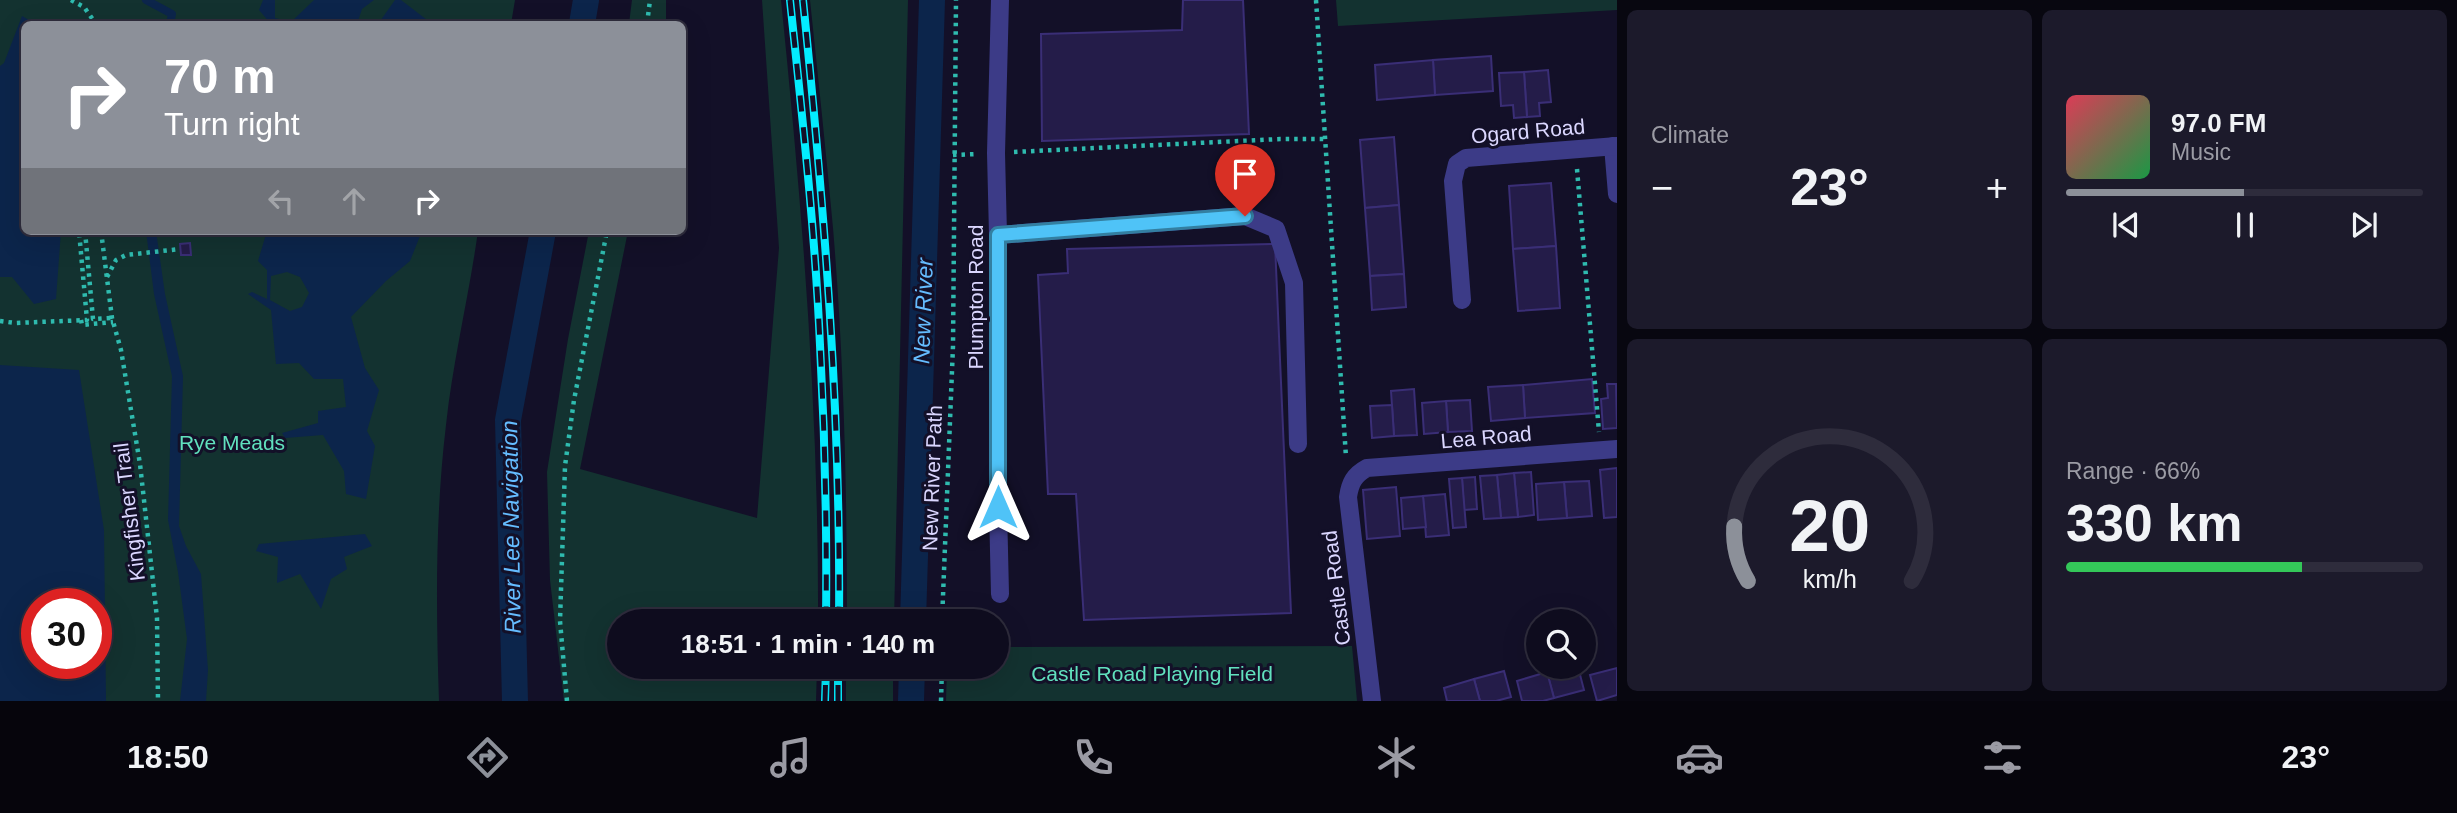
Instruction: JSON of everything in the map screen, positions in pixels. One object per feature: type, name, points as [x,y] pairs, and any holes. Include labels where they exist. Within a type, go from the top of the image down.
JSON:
[{"type":"street","name":"Plumpton Road","points":[[1000,0],[996,153],[1000,594]]},
{"type":"street","name":"Ogard Road","points":[[1462,300],[1453,181],[1457,164],[1466,158],[1615,146]]},
{"type":"street","points":[[1615,146],[1617,194]]},
{"type":"street","points":[[998,235],[1245,216],[1276,229],[1294,283],[1298,444]]},
{"type":"street","name":"Lea Road","points":[[1356,475],[1367,468],[1609,450]]},
{"type":"street","name":"Castle Road","points":[[1356,475],[1348,497],[1372,701]]},
{"type":"path","points":[[71,0],[84,7],[94,21]]},
{"type":"path","points":[[647,21],[650,0]]},
{"type":"path","name":"New River Path","points":[[942,609],[953,346],[956,0]]},
{"type":"path","points":[[1316,0],[1347,468],[1356,475]]},
{"type":"path","points":[[996,153],[1324,139]]},
{"type":"path","points":[[1575,149],[1609,450]]},
{"type":"path","points":[[79,235],[87,320],[81,323]]},
{"type":"path","points":[[85,235],[93,320],[112,320]]},
{"type":"path","name":"Kingfisher Trail","points":[[102,235],[112,320],[121,350],[140,464],[157,618],[158,701]]},
{"type":"path","points":[[567,701],[560,621],[565,466],[574,400],[606,235]]},
{"type":"path","points":[[106,278],[116,260],[126,255],[180,249]]},
{"type":"path","points":[[0,321],[81,323],[112,320]]},
{"type":"path","points":[[941,701],[942,679]]},
{"type":"green space","name":"Rye Meads","points":[[0,0],[515,0],[512,21],[21,21],[21,235],[477,235],[453,376],[442,460],[437,632],[439,701],[0,701]]},
{"type":"green space","points":[[632,0],[666,0],[666,21],[629,21]]},
{"type":"green space","points":[[762,0],[781,0],[808,310],[816,465],[818,609],[607,609],[607,679],[817,679],[816,701],[564,701],[550,580],[547,472],[568,339],[588,235],[627,235],[580,469],[757,518],[779,248]]},
{"type":"green space","points":[[810,0],[908,0],[894,609],[847,609],[842,375],[833,228]]},
{"type":"green space","points":[[1336,0],[1617,0],[1617,10],[1338,26]]},
{"type":"green space","name":"Castle Road Playing Field","points":[[1352,646],[1357,701],[946,701],[947,679],[1009,679],[1009,647]]},
{"type":"green space","points":[[846,679],[893,679],[893,701],[846,701]]},
{"type":"water","points":[[263,0],[275,0],[275,18],[287,21],[268,21],[259,10]]},
{"type":"water","points":[[314,0],[374,0],[362,9],[358,21],[292,21]]},
{"type":"water","points":[[395,0],[401,0],[428,21],[380,21]]},
{"type":"water","points":[[22,16],[31,21],[21,21],[21,235],[61,235],[56,299],[34,304],[12,277],[0,277],[0,66],[4,63]]},
{"type":"water","points":[[147,235],[157,235],[165,294],[183,376],[179,526],[201,574],[208,670],[206,701],[180,701],[187,639],[168,520],[172,376],[154,294]]},
{"type":"water","points":[[266,235],[420,235],[410,261],[351,317],[365,368],[379,390],[367,431],[375,446],[366,499],[346,494],[344,471],[323,435],[285,438],[282,433],[318,423],[318,411],[346,407],[343,379],[314,379],[299,363],[276,364],[271,310],[248,294],[252,292],[267,299],[267,270],[258,261]],"holes":[[[287,272],[300,277],[309,293],[302,307],[290,311],[270,300],[271,276]]]},
{"type":"water","points":[[0,365],[79,370],[104,530],[105,588],[21,588],[21,679],[106,679],[106,701],[0,701]]},
{"type":"water","points":[[365,534],[372,546],[344,557],[347,569],[331,579],[321,609],[300,574],[277,583],[278,557],[256,551],[259,544]]},
{"type":"building","points":[[1183,0],[1243,0],[1249,134],[1042,141],[1041,34],[1182,30]]},
{"type":"building","points":[[1491,56],[1493,91],[1435,95],[1433,60]]},
{"type":"building","points":[[1433,60],[1435,95],[1377,100],[1375,65]]},
{"type":"building","points":[[1548,70],[1551,102],[1539,103],[1540,116],[1527,117],[1524,72]]},
{"type":"building","points":[[1524,72],[1527,117],[1514,118],[1513,105],[1501,106],[1499,73]]},
{"type":"building","points":[[1394,137],[1399,205],[1365,208],[1360,140]]},
{"type":"building","points":[[1551,183],[1556,246],[1513,249],[1509,186]]},
{"type":"building","points":[[1399,205],[1404,274],[1370,276],[1365,208]]},
{"type":"building","points":[[190,243],[191,255],[181,255],[180,244]]},
{"type":"building","points":[[1275,244],[1291,613],[1084,620],[1076,494],[1048,494],[1038,275],[1068,273],[1067,249]]},
{"type":"building","points":[[1556,246],[1560,308],[1518,311],[1513,249]]},
{"type":"building","points":[[1404,274],[1406,307],[1372,310],[1370,276]]},
{"type":"building","points":[[1592,379],[1595,413],[1525,418],[1523,385]]},
{"type":"building","points":[[1607,384],[1616,384],[1617,428],[1603,429],[1601,399],[1608,398]]},
{"type":"building","points":[[1523,385],[1525,418],[1491,421],[1488,387]]},
{"type":"building","points":[[1414,389],[1417,435],[1394,436],[1391,391]]},
{"type":"building","points":[[1470,400],[1472,431],[1448,432],[1446,401]]},
{"type":"building","points":[[1446,401],[1448,432],[1424,434],[1422,403]]},
{"type":"building","points":[[1392,405],[1394,436],[1372,438],[1370,406]]},
{"type":"building","points":[[1617,468],[1617,517],[1604,518],[1600,470]]},
{"type":"building","points":[[1531,472],[1534,515],[1518,517],[1514,473]]},
{"type":"building","points":[[1514,473],[1518,517],[1501,518],[1497,475]]},
{"type":"building","points":[[1497,475],[1501,518],[1484,519],[1480,476]]},
{"type":"building","points":[[1475,477],[1477,509],[1464,510],[1462,478]]},
{"type":"building","points":[[1462,478],[1466,527],[1453,528],[1449,479]]},
{"type":"building","points":[[1589,481],[1592,516],[1567,518],[1564,482]]},
{"type":"building","points":[[1564,482],[1567,518],[1538,520],[1536,484]]},
{"type":"building","points":[[1396,487],[1400,536],[1367,539],[1363,490]]},
{"type":"building","points":[[1445,494],[1449,535],[1426,537],[1423,496]]},
{"type":"building","points":[[1423,496],[1426,527],[1403,529],[1401,498]]},
{"type":"building","points":[[1617,668],[1617,695],[1597,701],[1591,679],[1596,679],[1596,673]]},
{"type":"building","points":[[1504,671],[1511,697],[1480,701],[1474,679]]},
{"type":"building","points":[[1526,678],[1549,679],[1554,698],[1522,701],[1517,681]]},
{"type":"building","points":[[1474,679],[1480,701],[1447,701],[1444,688]]},
{"type":"building","points":[[1549,679],[1581,679],[1584,690],[1554,698]]},
{"type":"waterway","points":[[146,0],[172,14],[171,21]]},
{"type":"waterway","name":"River Lee Navigation","points":[[582,21],[586,0]]},
{"type":"waterway","name":"New River","points":[[913,609],[932,0]]},
{"type":"waterway","name":"River Lee Navigation","points":[[515,701],[508,420],[542,235]]},
{"type":"waterway","name":"New River","points":[[911,701],[912,679]]},
{"type":"railway","points":[[790,0],[818,302],[825,483],[826,609]]},
{"type":"railway","points":[[803,0],[830,310],[837,465],[839,609]]},
{"type":"railway","points":[[825,701],[826,679]]},
{"type":"railway","points":[[838,679],[838,701]]},
{"type":"route","points":[[998,507],[998,235],[1245,216]]}]
